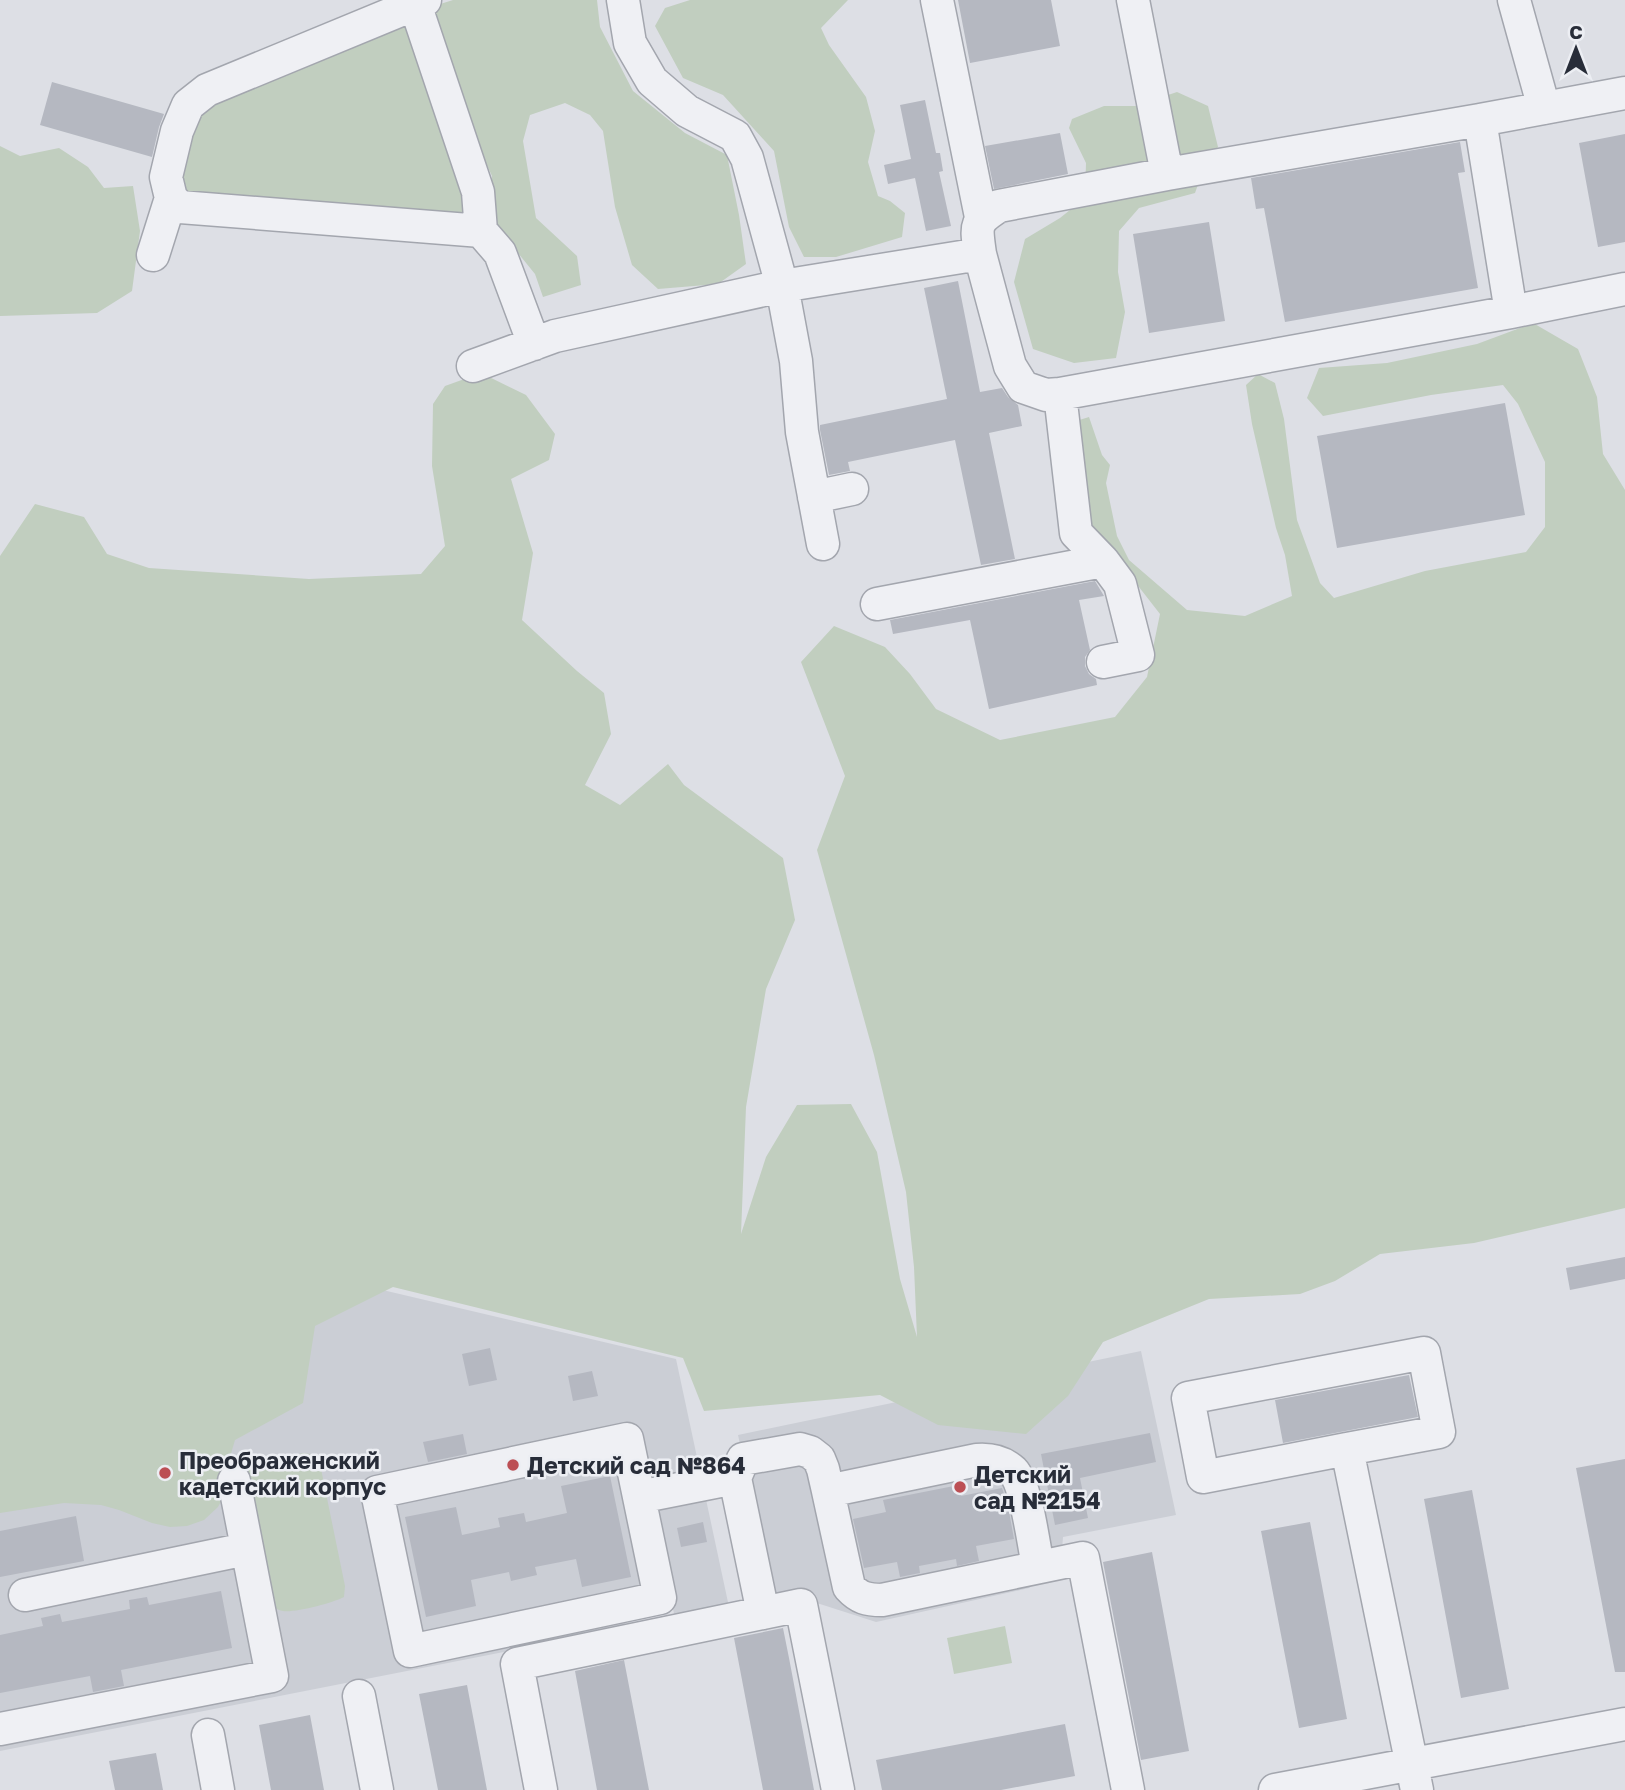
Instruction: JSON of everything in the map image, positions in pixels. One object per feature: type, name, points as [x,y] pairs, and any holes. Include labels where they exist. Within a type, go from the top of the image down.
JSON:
[{"type":"street","points":[[623,0],[630,43],[652,81],[687,111],[736,136],[747,158],[782,286],[796,361],[802,432],[822,544]]},
{"type":"street","points":[[937,0],[981,217],[976,231],[980,254],[1010,366],[1023,387],[1046,395],[1060,394],[1625,289]]},
{"type":"street","points":[[1133,0],[1167,174]]},
{"type":"street","points":[[1514,0],[1544,108]]},
{"type":"street","points":[[153,255],[171,198],[166,177],[177,131],[188,105],[207,90],[420,2],[478,192],[481,231],[499,253],[534,344]]},
{"type":"street","points":[[981,217],[999,206],[1625,93]]},
{"type":"street","points":[[1480,120],[1511,312]]},
{"type":"street","points":[[171,198],[180,207],[481,231]]},
{"type":"street","points":[[473,366],[555,336],[782,286],[980,254]]},
{"type":"street","points":[[1060,394],[1076,533],[1103,561],[1120,584],[1138,655],[1103,662]]},
{"type":"street","points":[[814,497],[852,489]]},
{"type":"street","points":[[877,604],[1103,561]]},
{"type":"street","points":[[1424,1353],[1439,1432],[1347,1449],[1203,1477],[1188,1398],[1424,1353]]},
{"type":"street","points":[[626,1439],[639,1497],[660,1598],[410,1651],[376,1492],[626,1439]]},
{"type":"street","points":[[763,1613],[735,1478],[743,1460],[800,1449],[819,1459],[823,1469],[846,1577],[849,1587],[857,1596],[882,1600],[1083,1558],[1128,1790]]},
{"type":"street","points":[[1347,1449],[1414,1777]]},
{"type":"street","points":[[828,1491],[977,1460],[1004,1464],[1015,1473],[1021,1486],[1038,1567]]},
{"type":"street","points":[[639,1497],[735,1478]]},
{"type":"street","points":[[0,1729],[272,1676],[234,1481]]},
{"type":"street","points":[[25,1595],[246,1549]]},
{"type":"street","points":[[541,1790],[517,1664],[801,1605],[838,1790]]},
{"type":"street","points":[[359,1696],[376,1790]]},
{"type":"street","points":[[1275,1790],[1414,1777],[1625,1724]]},
{"type":"street","points":[[208,1735],[218,1790]]},
{"type":"shaded area","points":[[0,1200],[676,1359],[729,1607],[675,1618],[671,1600],[623,1609],[626,1628],[0,1751]]},
{"type":"shaded area","name":"Детский сад №2154","points":[[1141,1351],[1176,1515],[1063,1537],[1061,1562],[1029,1588],[876,1622],[792,1595],[773,1598],[738,1435]]},
{"type":"green space","points":[[453,0],[597,0],[600,27],[633,91],[685,133],[727,155],[746,264],[718,284],[658,289],[632,265],[615,207],[603,131],[590,115],[565,103],[530,115],[523,141],[536,218],[577,256],[581,285],[543,297],[535,274],[492,221],[492,176],[476,142],[430,20],[434,6]]},
{"type":"green space","points":[[690,0],[848,0],[821,28],[829,45],[866,97],[875,131],[868,162],[878,196],[890,201],[905,213],[902,237],[836,257],[804,257],[789,227],[774,151],[723,95],[683,78],[655,26],[665,8]]},
{"type":"green space","points":[[405,19],[471,201],[467,214],[194,196],[180,189],[178,155],[211,96]]},
{"type":"green space","points":[[1177,92],[1208,106],[1218,147],[1207,159],[1195,193],[1139,208],[1119,231],[1118,272],[1125,312],[1116,358],[1074,363],[1033,349],[1014,282],[1025,239],[1060,218],[1085,198],[1086,163],[1069,128],[1072,119],[1104,106],[1135,106]]},
{"type":"green space","points":[[0,146],[20,156],[59,148],[88,167],[104,188],[133,186],[140,231],[132,291],[97,313],[0,316]]},
{"type":"green space","points":[[1533,323],[1578,349],[1597,397],[1603,454],[1625,490],[1625,1208],[1474,1243],[1380,1254],[1335,1281],[1300,1294],[1209,1299],[1103,1342],[1068,1396],[1026,1434],[938,1425],[880,1395],[704,1411],[683,1358],[393,1287],[315,1326],[303,1403],[235,1440],[226,1492],[218,1507],[204,1520],[187,1526],[170,1527],[101,1505],[64,1503],[0,1513],[0,556],[35,504],[84,517],[107,554],[149,568],[309,579],[421,574],[445,546],[432,466],[433,404],[445,386],[481,373],[526,395],[555,434],[549,460],[511,479],[533,553],[522,620],[604,693],[611,734],[585,785],[620,805],[668,764],[684,785],[783,858],[795,920],[766,989],[746,1107],[741,1234],[766,1157],[797,1105],[851,1104],[877,1152],[900,1279],[917,1337],[914,1267],[906,1192],[874,1055],[817,850],[845,776],[801,662],[834,626],[885,647],[910,674],[936,709],[1000,740],[1115,717],[1147,677],[1160,614],[1093,528],[1078,490],[1073,422],[1089,417],[1102,455],[1110,465],[1106,483],[1117,536],[1129,560],[1187,610],[1245,616],[1292,596],[1285,555],[1276,528],[1252,424],[1246,385],[1258,374],[1275,383],[1284,419],[1297,520],[1320,583],[1334,598],[1425,571],[1526,552],[1545,527],[1545,462],[1518,404],[1503,385],[1431,395],[1323,416],[1307,398],[1319,368],[1387,363],[1477,344]]},
{"type":"green space","points":[[304,1453],[315,1455],[320,1464],[345,1586],[344,1597],[314,1607],[283,1611],[275,1608],[270,1601],[245,1470],[255,1463]]},
{"type":"green space","points":[[1005,1626],[1012,1663],[954,1674],[947,1638]]},
{"type":"building","points":[[958,0],[1051,0],[1060,46],[970,63]]},
{"type":"building","points":[[52,82],[164,114],[152,157],[40,125]]},
{"type":"building","points":[[925,100],[936,153],[940,153],[943,171],[939,172],[951,226],[926,231],[915,178],[888,184],[884,165],[911,159],[900,105]]},
{"type":"building","points":[[1060,133],[1068,174],[994,189],[985,146]]},
{"type":"building","points":[[1625,134],[1625,242],[1598,247],[1579,143]]},
{"type":"building","points":[[1460,142],[1465,172],[1458,173],[1478,288],[1285,322],[1264,208],[1256,209],[1251,178]]},
{"type":"building","points":[[1209,222],[1225,321],[1149,333],[1133,234]]},
{"type":"building","points":[[958,281],[980,392],[1002,388],[1018,405],[1022,426],[989,433],[1015,559],[981,565],[955,440],[848,462],[850,471],[829,475],[820,430],[820,425],[947,399],[924,288]]},
{"type":"building","points":[[1505,403],[1525,515],[1337,548],[1317,436]]},
{"type":"building","points":[[1095,581],[1104,596],[1079,600],[1090,650],[1085,657],[1085,666],[1089,674],[1096,679],[1097,685],[989,709],[970,620],[893,634],[890,620]]},
{"type":"building","points":[[1625,1257],[1625,1279],[1570,1290],[1566,1268]]},
{"type":"building","points":[[490,1348],[497,1380],[469,1386],[462,1354]]},
{"type":"building","points":[[592,1371],[598,1396],[573,1401],[568,1376]]},
{"type":"building","points":[[1409,1375],[1418,1417],[1283,1443],[1275,1400]]},
{"type":"building","points":[[1150,1433],[1156,1462],[1080,1478],[1088,1518],[1055,1525],[1041,1454]]},
{"type":"building","points":[[463,1434],[467,1454],[428,1462],[423,1442]]},
{"type":"building","points":[[1625,1459],[1625,1672],[1615,1672],[1576,1468]]},
{"type":"building","points":[[610,1476],[631,1577],[582,1587],[576,1559],[535,1567],[537,1575],[511,1581],[509,1572],[471,1580],[476,1606],[426,1617],[405,1517],[456,1507],[462,1535],[500,1527],[498,1518],[524,1513],[526,1522],[567,1513],[561,1486]]},
{"type":"building","points":[[959,1485],[961,1496],[1002,1488],[1014,1539],[976,1546],[979,1561],[957,1566],[956,1559],[919,1566],[920,1573],[900,1577],[897,1562],[864,1568],[853,1519],[886,1512],[883,1500]]},
{"type":"building","points":[[1472,1490],[1509,1689],[1461,1698],[1424,1499]]},
{"type":"building","points":[[76,1516],[84,1561],[0,1577],[0,1531]]},
{"type":"building","points":[[703,1522],[707,1542],[681,1547],[677,1528]]},
{"type":"building","points":[[1310,1522],[1347,1719],[1299,1728],[1261,1531]]},
{"type":"building","points":[[1152,1552],[1189,1751],[1141,1760],[1103,1562]]},
{"type":"building","points":[[221,1591],[232,1648],[121,1670],[124,1686],[93,1692],[90,1676],[0,1693],[0,1635],[43,1626],[41,1618],[60,1614],[62,1622],[130,1609],[129,1600],[147,1597],[149,1605]]},
{"type":"building","points":[[783,1628],[814,1790],[763,1790],[734,1638]]},
{"type":"building","points":[[624,1660],[649,1790],[597,1790],[575,1671]]},
{"type":"building","points":[[467,1685],[487,1790],[438,1790],[419,1694]]},
{"type":"building","points":[[310,1715],[324,1790],[271,1790],[259,1725]]},
{"type":"building","points":[[1065,1724],[1075,1776],[1001,1790],[882,1790],[876,1760]]},
{"type":"building","points":[[156,1753],[163,1790],[115,1790],[109,1761]]},
{"type":"place","name":"Детский сад №864","points":[[513,1465]]},
{"type":"place","name":"Преображенский кадетский корпус","points":[[165,1473]]},
{"type":"place","name":"Детский сад №2154","points":[[960,1487]]}]
